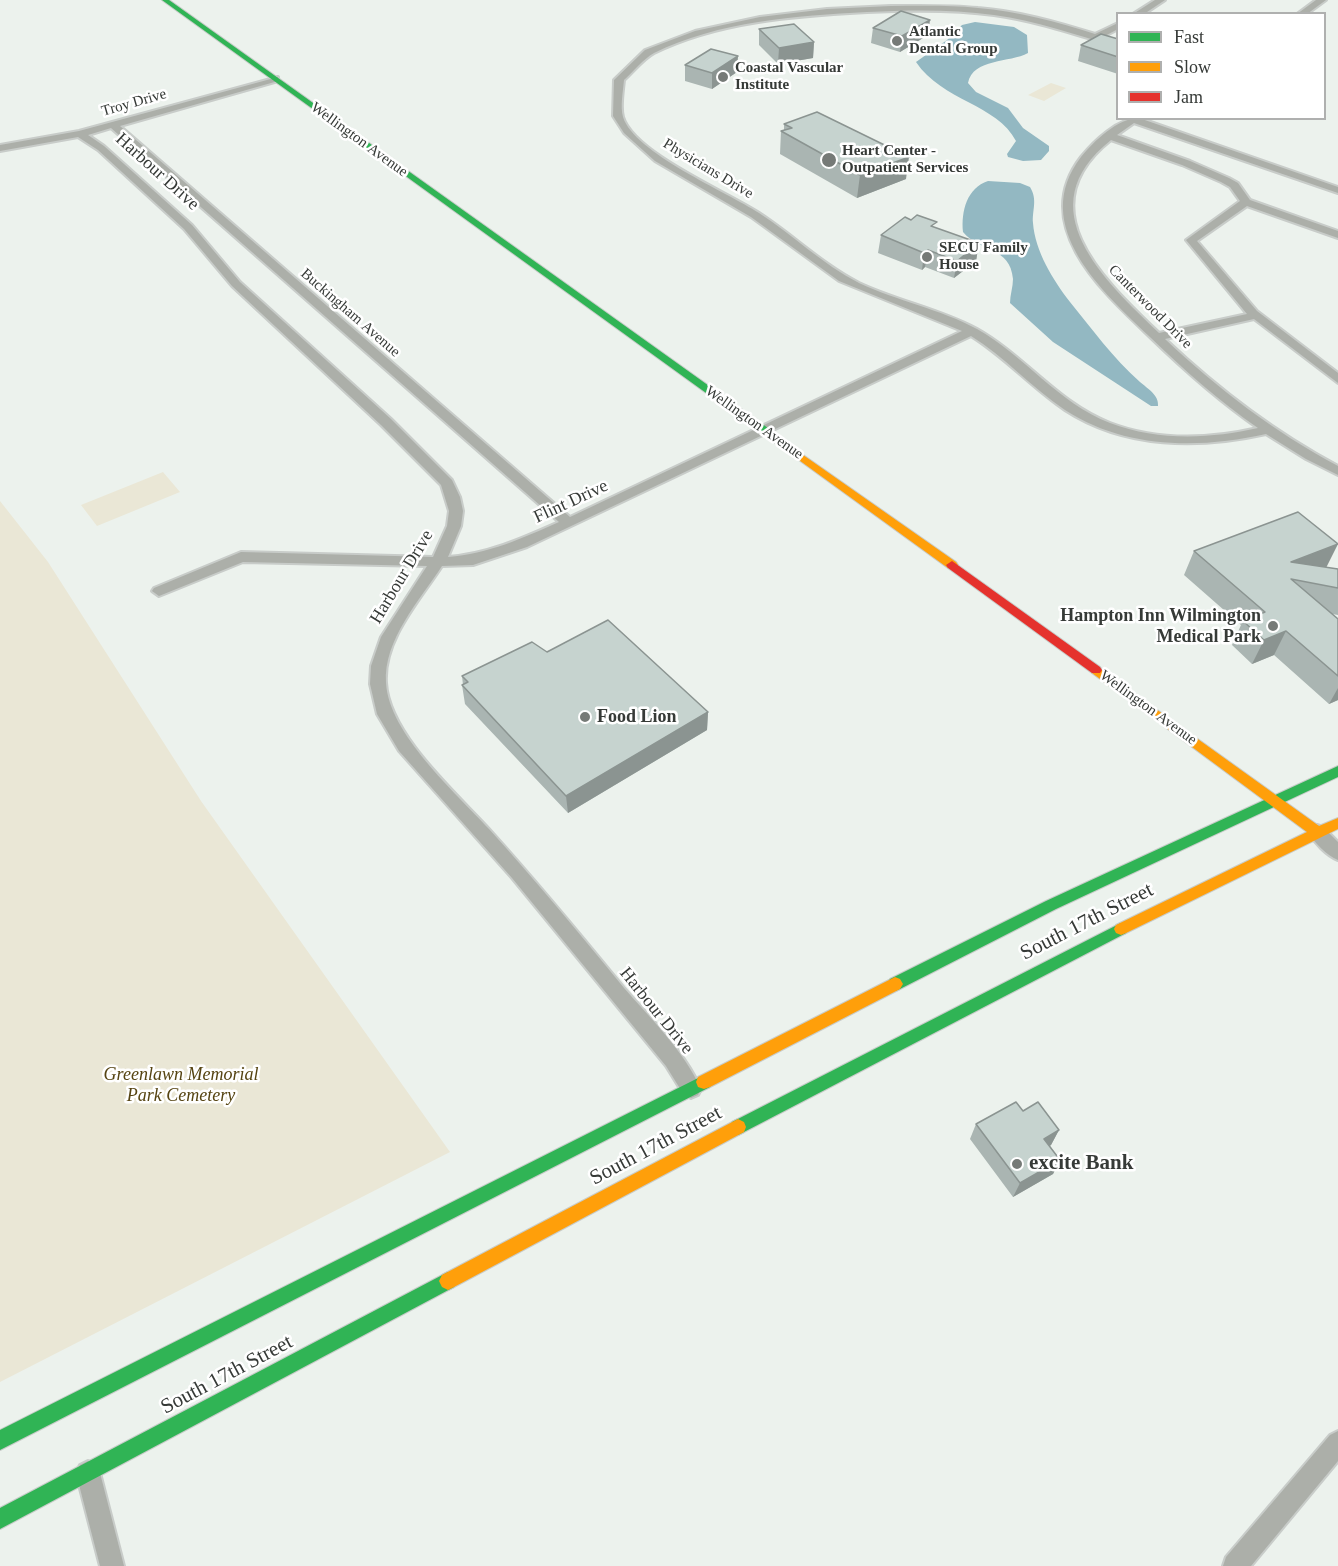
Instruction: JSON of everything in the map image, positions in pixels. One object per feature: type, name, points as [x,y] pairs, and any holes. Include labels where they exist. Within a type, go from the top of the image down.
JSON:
[{"type":"street","name":"Wellington Avenue","points":[[165,0],[1276,800],[1317,832],[1338,853]]},
{"type":"street","points":[[1140,12],[1161,0]]},
{"type":"street","points":[[1304,12],[1322,0]]},
{"type":"street","name":"Physicians Drive","points":[[1096,37],[1031,18],[977,10],[918,7],[741,22],[695,32],[667,42],[644,55],[626,71],[618,83],[615,103],[621,123],[630,135],[655,156],[753,214],[840,277],[972,331],[1003,352],[1059,402],[1084,417],[1109,427],[1148,437],[1190,441],[1219,440],[1267,430]]},
{"type":"street","points":[[1096,37],[1116,26]]},
{"type":"street","points":[[1096,37],[1116,43]]},
{"type":"street","name":"Troy Drive","points":[[0,148],[80,134],[275,79]]},
{"type":"street","name":"Canterwood Drive","points":[[1133,120],[1109,136],[1085,158],[1070,189],[1071,223],[1080,249],[1100,279],[1156,337],[1205,381],[1267,430],[1338,471]]},
{"type":"street","points":[[1137,120],[1338,190]]},
{"type":"street","name":"Buckingham Avenue","points":[[112,125],[569,523]]},
{"type":"street","name":"Harbour Drive","points":[[80,134],[101,148],[188,227],[236,284],[386,422],[447,483],[456,511],[454,526],[437,562],[388,637],[379,666],[378,684],[385,714],[405,747],[531,889],[673,1060],[691,1089]]},
{"type":"street","points":[[1109,136],[1186,163],[1225,180],[1234,185],[1239,196],[1246,202],[1338,235]]},
{"type":"street","points":[[1246,202],[1191,240],[1257,315],[1338,379]]},
{"type":"street","points":[[1156,337],[1257,315]]},
{"type":"street","name":"Flint Drive","points":[[159,591],[241,557],[437,562],[473,560],[497,553],[569,523],[972,331]]},
{"type":"street","name":"South 17th Street","points":[[0,1440],[1051,905],[1338,771]]},
{"type":"street","name":"South 17th Street","points":[[0,1519],[810,1089],[906,1042],[1151,911],[1338,823]]},
{"type":"street","points":[[1235,1566],[1338,1443]]},
{"type":"street","points":[[88,1473],[112,1566]]},
{"type":"green space","points":[[1051,83],[1066,88],[1044,101],[1028,95]]},
{"type":"green space","points":[[163,472],[180,492],[97,526],[81,505]]},
{"type":"green space","name":"Greenlawn Memorial Park Cemetery","points":[[0,501],[48,562],[201,801],[450,1152],[0,1382]]},
{"type":"water","points":[[975,22],[1014,27],[1027,35],[1028,53],[984,65],[971,75],[968,83],[976,92],[1008,108],[1023,128],[1049,146],[1049,151],[1041,160],[1023,161],[1008,157],[1007,154],[1016,141],[1007,129],[983,110],[940,86],[916,62],[947,40],[962,25]]},
{"type":"water","points":[[988,181],[1020,183],[1030,187],[1034,201],[1034,234],[1051,275],[1112,353],[1155,395],[1158,406],[1151,406],[1053,342],[1010,303],[1013,279],[1011,268],[1001,255],[978,244],[963,232],[964,208],[967,201],[975,189]]},
{"type":"building","points":[[901,11],[930,20],[902,36],[873,28]]},
{"type":"building","points":[[794,24],[814,42],[779,48],[759,29]]},
{"type":"building","points":[[1101,34],[1116,38],[1116,56],[1081,45]]},
{"type":"building","points":[[711,49],[738,56],[712,73],[685,65]]},
{"type":"building","points":[[817,112],[909,157],[860,175],[781,131],[792,128],[784,124]]},
{"type":"building","points":[[917,215],[937,222],[931,226],[979,243],[957,261],[928,250],[924,253],[881,235],[905,217],[911,220]]},
{"type":"building","points":[[1298,512],[1338,544],[1291,562],[1338,569],[1338,588],[1291,579],[1338,619],[1338,676],[1286,631],[1264,640],[1243,621],[1265,612],[1194,551]]},
{"type":"building","name":"Food Lion","points":[[608,620],[708,712],[566,796],[462,685],[468,682],[462,676],[532,642],[547,652]]},
{"type":"building","name":"excite Bank","points":[[1016,1102],[1023,1111],[1038,1102],[1059,1130],[1044,1139],[1060,1160],[1020,1183],[976,1124]]},
{"type":"traffic: fast","points":[[165,0],[796,453]]},
{"type":"traffic: fast","points":[[895,984],[1051,905],[1338,771]]},
{"type":"traffic: fast","points":[[738,1127],[1121,929]]},
{"type":"traffic: fast","points":[[0,1440],[704,1082]]},
{"type":"traffic: fast","points":[[0,1519],[448,1281]]},
{"type":"traffic: slow","points":[[796,453],[952,565]]},
{"type":"traffic: slow","points":[[1096,670],[1317,832]]},
{"type":"traffic: slow","points":[[1121,929],[1338,823]]},
{"type":"traffic: slow","points":[[704,1082],[895,984]]},
{"type":"traffic: slow","points":[[448,1281],[738,1127]]},
{"type":"traffic: jam","points":[[952,565],[1096,670]]},
{"type":"place","name":"Atlantic Dental Group","points":[[897,41]]},
{"type":"place","name":"Coastal Vascular Institute","points":[[723,77]]},
{"type":"place","name":"Heart Center - Outpatient Services","points":[[829,160]]},
{"type":"place","name":"SECU Family House","points":[[927,257]]},
{"type":"place","name":"Hampton Inn Wilmington Medical Park","points":[[1273,626]]},
{"type":"place","name":"Food Lion","points":[[585,717]]},
{"type":"place","name":"excite Bank","points":[[1017,1164]]}]
